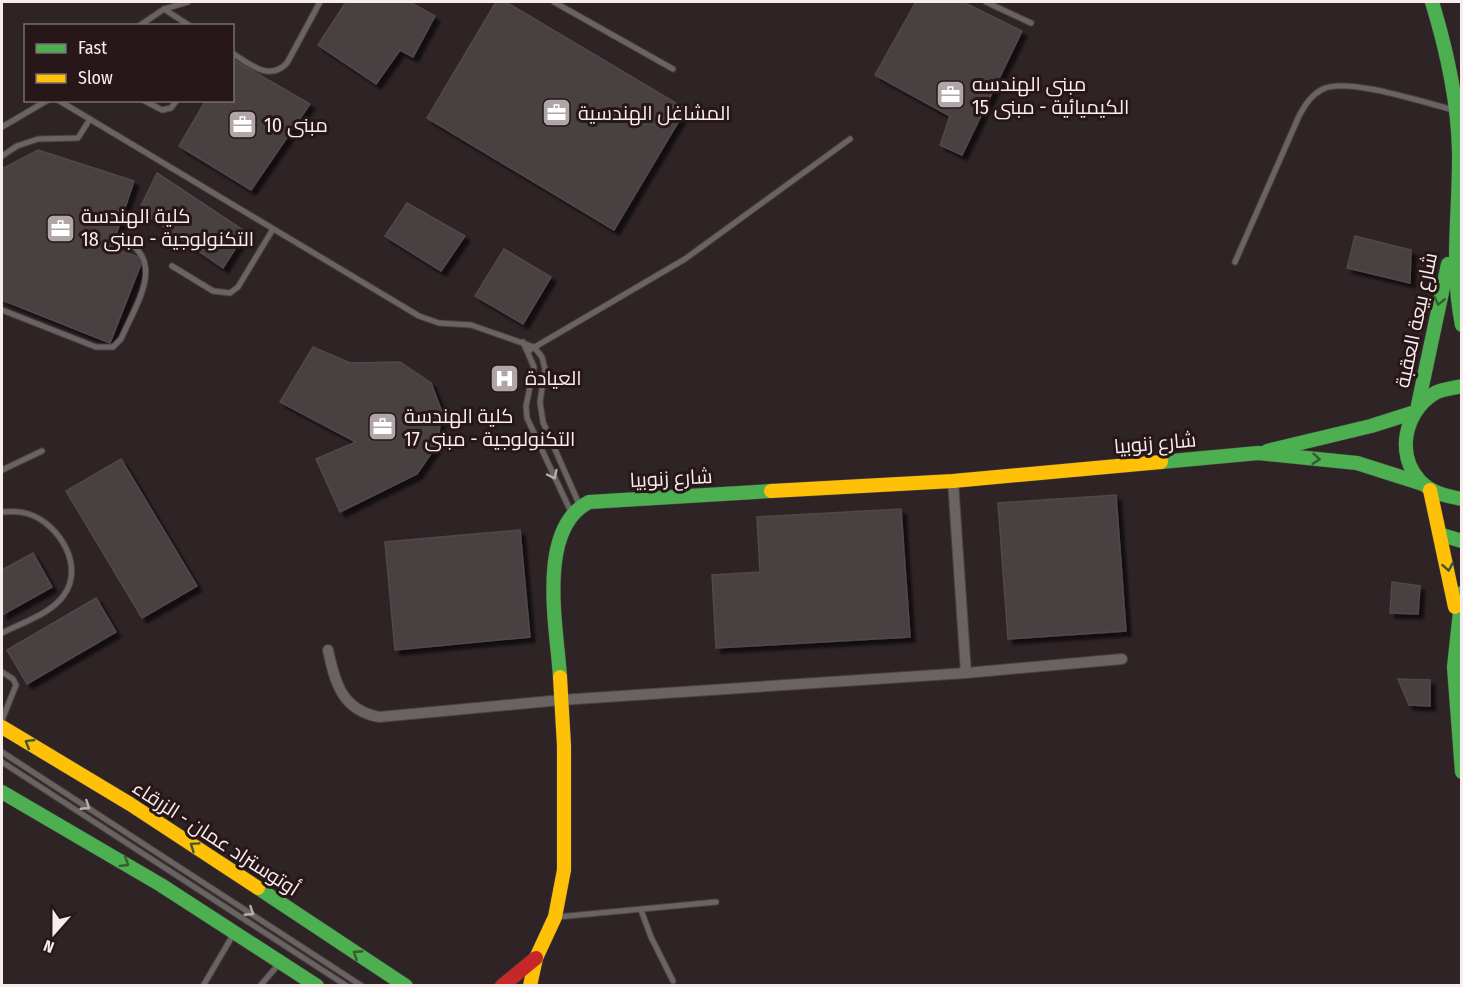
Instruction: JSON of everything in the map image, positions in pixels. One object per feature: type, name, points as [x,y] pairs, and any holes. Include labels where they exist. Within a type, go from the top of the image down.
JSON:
[{"type":"main road","name":"شارع بيعة العقبة","points":[[1432,2],[1449,61],[1458,111],[1459,172],[1453,244],[1454,279],[1461,325]]},
{"type":"main road","name":"شارع بيعة العقبة","points":[[1453,244],[1415,409],[1404,443],[1413,472],[1426,487],[1442,535],[1457,617]]},
{"type":"main road","name":"شارع زنوبيا","points":[[575,509],[589,502],[953,481],[1258,453],[1371,426],[1415,409],[1432,393],[1449,386],[1461,386]]},
{"type":"main road","name":"شارع زنوبيا","points":[[1258,453],[1357,463],[1426,487],[1443,496],[1461,499]]},
{"type":"main road","points":[[530,986],[536,958],[555,917],[564,870],[561,700],[554,570],[555,550],[575,509]]},
{"type":"main road","points":[[1442,535],[1461,541]]},
{"type":"main road","points":[[1461,593],[1454,666],[1461,772]]},
{"type":"main road","name":"أوتوستراد عمان - الزرقاء","points":[[2,727],[130,804],[406,986]]},
{"type":"main road","points":[[2,792],[64,826],[235,931],[317,986]]},
{"type":"main road","points":[[502,986],[536,958]]},
{"type":"street","points":[[953,481],[966,673]]},
{"type":"street","points":[[328,650],[340,693],[357,710],[368,715],[391,716],[561,700],[966,673],[1122,659]]},
{"type":"lane","points":[[147,23],[164,9],[188,2]]},
{"type":"lane","points":[[234,54],[267,72],[281,69],[320,2]]},
{"type":"lane","points":[[554,2],[673,69]]},
{"type":"lane","points":[[986,2],[1031,23]]},
{"type":"lane","points":[[164,9],[187,24]]},
{"type":"lane","points":[[1235,262],[1305,105],[1323,89],[1346,84],[1458,111]]},
{"type":"lane","points":[[2,128],[45,102]]},
{"type":"lane","points":[[61,102],[419,316],[439,323],[471,325],[534,347],[542,357],[545,369],[540,409],[575,509]]},
{"type":"lane","points":[[147,102],[162,110],[171,108],[176,102]]},
{"type":"lane","points":[[2,156],[16,146],[39,139],[78,138],[90,119]]},
{"type":"lane","points":[[528,351],[685,259],[850,140]]},
{"type":"lane","points":[[172,266],[213,291],[230,293],[237,287],[273,229]]},
{"type":"lane","points":[[2,310],[96,347],[113,347],[121,339],[147,273],[142,253],[132,243],[118,237]]},
{"type":"lane","points":[[523,342],[534,367],[526,413],[536,438],[575,509]]},
{"type":"lane","points":[[526,413],[540,409]]},
{"type":"lane","points":[[536,438],[548,433]]},
{"type":"lane","points":[[2,470],[42,451]]},
{"type":"lane","points":[[2,512],[29,513],[46,523],[63,543],[70,557],[72,573],[68,588],[60,601],[2,633]]},
{"type":"lane","points":[[2,672],[13,679],[16,685],[2,720]]},
{"type":"lane","points":[[2,752],[362,986]]},
{"type":"lane","points":[[2,762],[347,986]]},
{"type":"lane","points":[[555,917],[716,902]]},
{"type":"lane","points":[[641,910],[651,938],[673,981]]},
{"type":"lane","points":[[203,986],[235,931]]},
{"type":"lane","points":[[260,986],[281,962]]},
{"type":"building","points":[[346,2],[410,2],[435,16],[413,57],[400,50],[376,84],[318,45]]},
{"type":"building","name":"المشاغل الهندسية","points":[[496,2],[506,2],[686,109],[614,230],[427,118]]},
{"type":"building","name":"مبنى الهندسه الكيميائية - مبنى 15","points":[[916,2],[963,2],[1022,31],[962,155],[940,145],[950,116],[875,75]]},
{"type":"building","name":"مبنى 10","points":[[234,60],[310,104],[251,190],[179,146],[205,102],[234,102]]},
{"type":"building","name":"كلية الهندسة التكنولوجية - مبنى 18","points":[[38,150],[134,181],[112,247],[143,259],[110,343],[2,300],[2,169]]},
{"type":"building","points":[[157,173],[246,232],[223,268],[139,210]]},
{"type":"building","points":[[407,203],[465,236],[441,271],[385,236]]},
{"type":"building","points":[[1355,236],[1411,250],[1410,283],[1347,268]]},
{"type":"building","points":[[504,249],[551,277],[523,324],[475,296]]},
{"type":"building","name":"كلية الهندسة التكنولوجية - مبنى 17","points":[[313,347],[350,363],[400,362],[431,383],[442,412],[437,445],[417,474],[340,512],[316,459],[356,442],[280,402]]},
{"type":"building","points":[[121,459],[197,586],[142,618],[66,491]]},
{"type":"building","points":[[1116,495],[1126,631],[1008,639],[998,503]]},
{"type":"building","points":[[901,509],[910,637],[716,648],[712,575],[760,572],[757,517]]},
{"type":"building","points":[[520,530],[530,637],[395,650],[385,542]]},
{"type":"building","points":[[33,553],[52,587],[2,615],[2,570]]},
{"type":"building","points":[[1392,582],[1420,586],[1418,614],[1390,613]]},
{"type":"building","points":[[96,598],[116,632],[27,684],[7,650]]},
{"type":"building","points":[[1398,679],[1430,680],[1430,706],[1409,705]]},
{"type":"traffic: fast","points":[[1432,2],[1447,57],[1456,113],[1459,151],[1456,260],[1458,303],[1462,325]]},
{"type":"traffic: fast","points":[[1418,405],[1448,264]]},
{"type":"traffic: fast","points":[[1462,386],[1435,393],[1425,401],[1410,422],[1406,446],[1412,470],[1424,485],[1434,491],[1462,499]]},
{"type":"traffic: fast","points":[[1267,451],[1371,426],[1412,413]]},
{"type":"traffic: fast","points":[[1161,462],[1258,453],[1357,463],[1423,484]]},
{"type":"traffic: fast","points":[[560,677],[553,581],[562,534],[572,515],[589,502],[771,491]]},
{"type":"traffic: fast","points":[[1442,535],[1462,541]]},
{"type":"traffic: fast","points":[[1462,593],[1454,667],[1462,772]]},
{"type":"traffic: fast","points":[[2,792],[161,885],[317,986]]},
{"type":"traffic: fast","points":[[258,888],[406,986]]},
{"type":"traffic: slow","points":[[771,491],[953,481],[1161,462]]},
{"type":"traffic: slow","points":[[1430,490],[1455,607]]},
{"type":"traffic: slow","points":[[530,986],[536,958],[555,917],[564,870],[564,746],[560,677]]},
{"type":"traffic: slow","points":[[2,727],[130,804],[258,888]]},
{"type":"traffic: jam","points":[[502,986],[536,958]]},
{"type":"place","name":"مبنى الهندسه الكيميائية - مبنى 15","points":[[951,95]]},
{"type":"place","name":"المشاغل الهندسية","points":[[557,113]]},
{"type":"place","name":"مبنى 10","points":[[243,125]]},
{"type":"place","name":"كلية الهندسة التكنولوجية - مبنى 18","points":[[60,228]]},
{"type":"place","name":"العيادة","points":[[504,378]]},
{"type":"place","name":"كلية الهندسة التكنولوجية - مبنى 17","points":[[383,427]]}]
